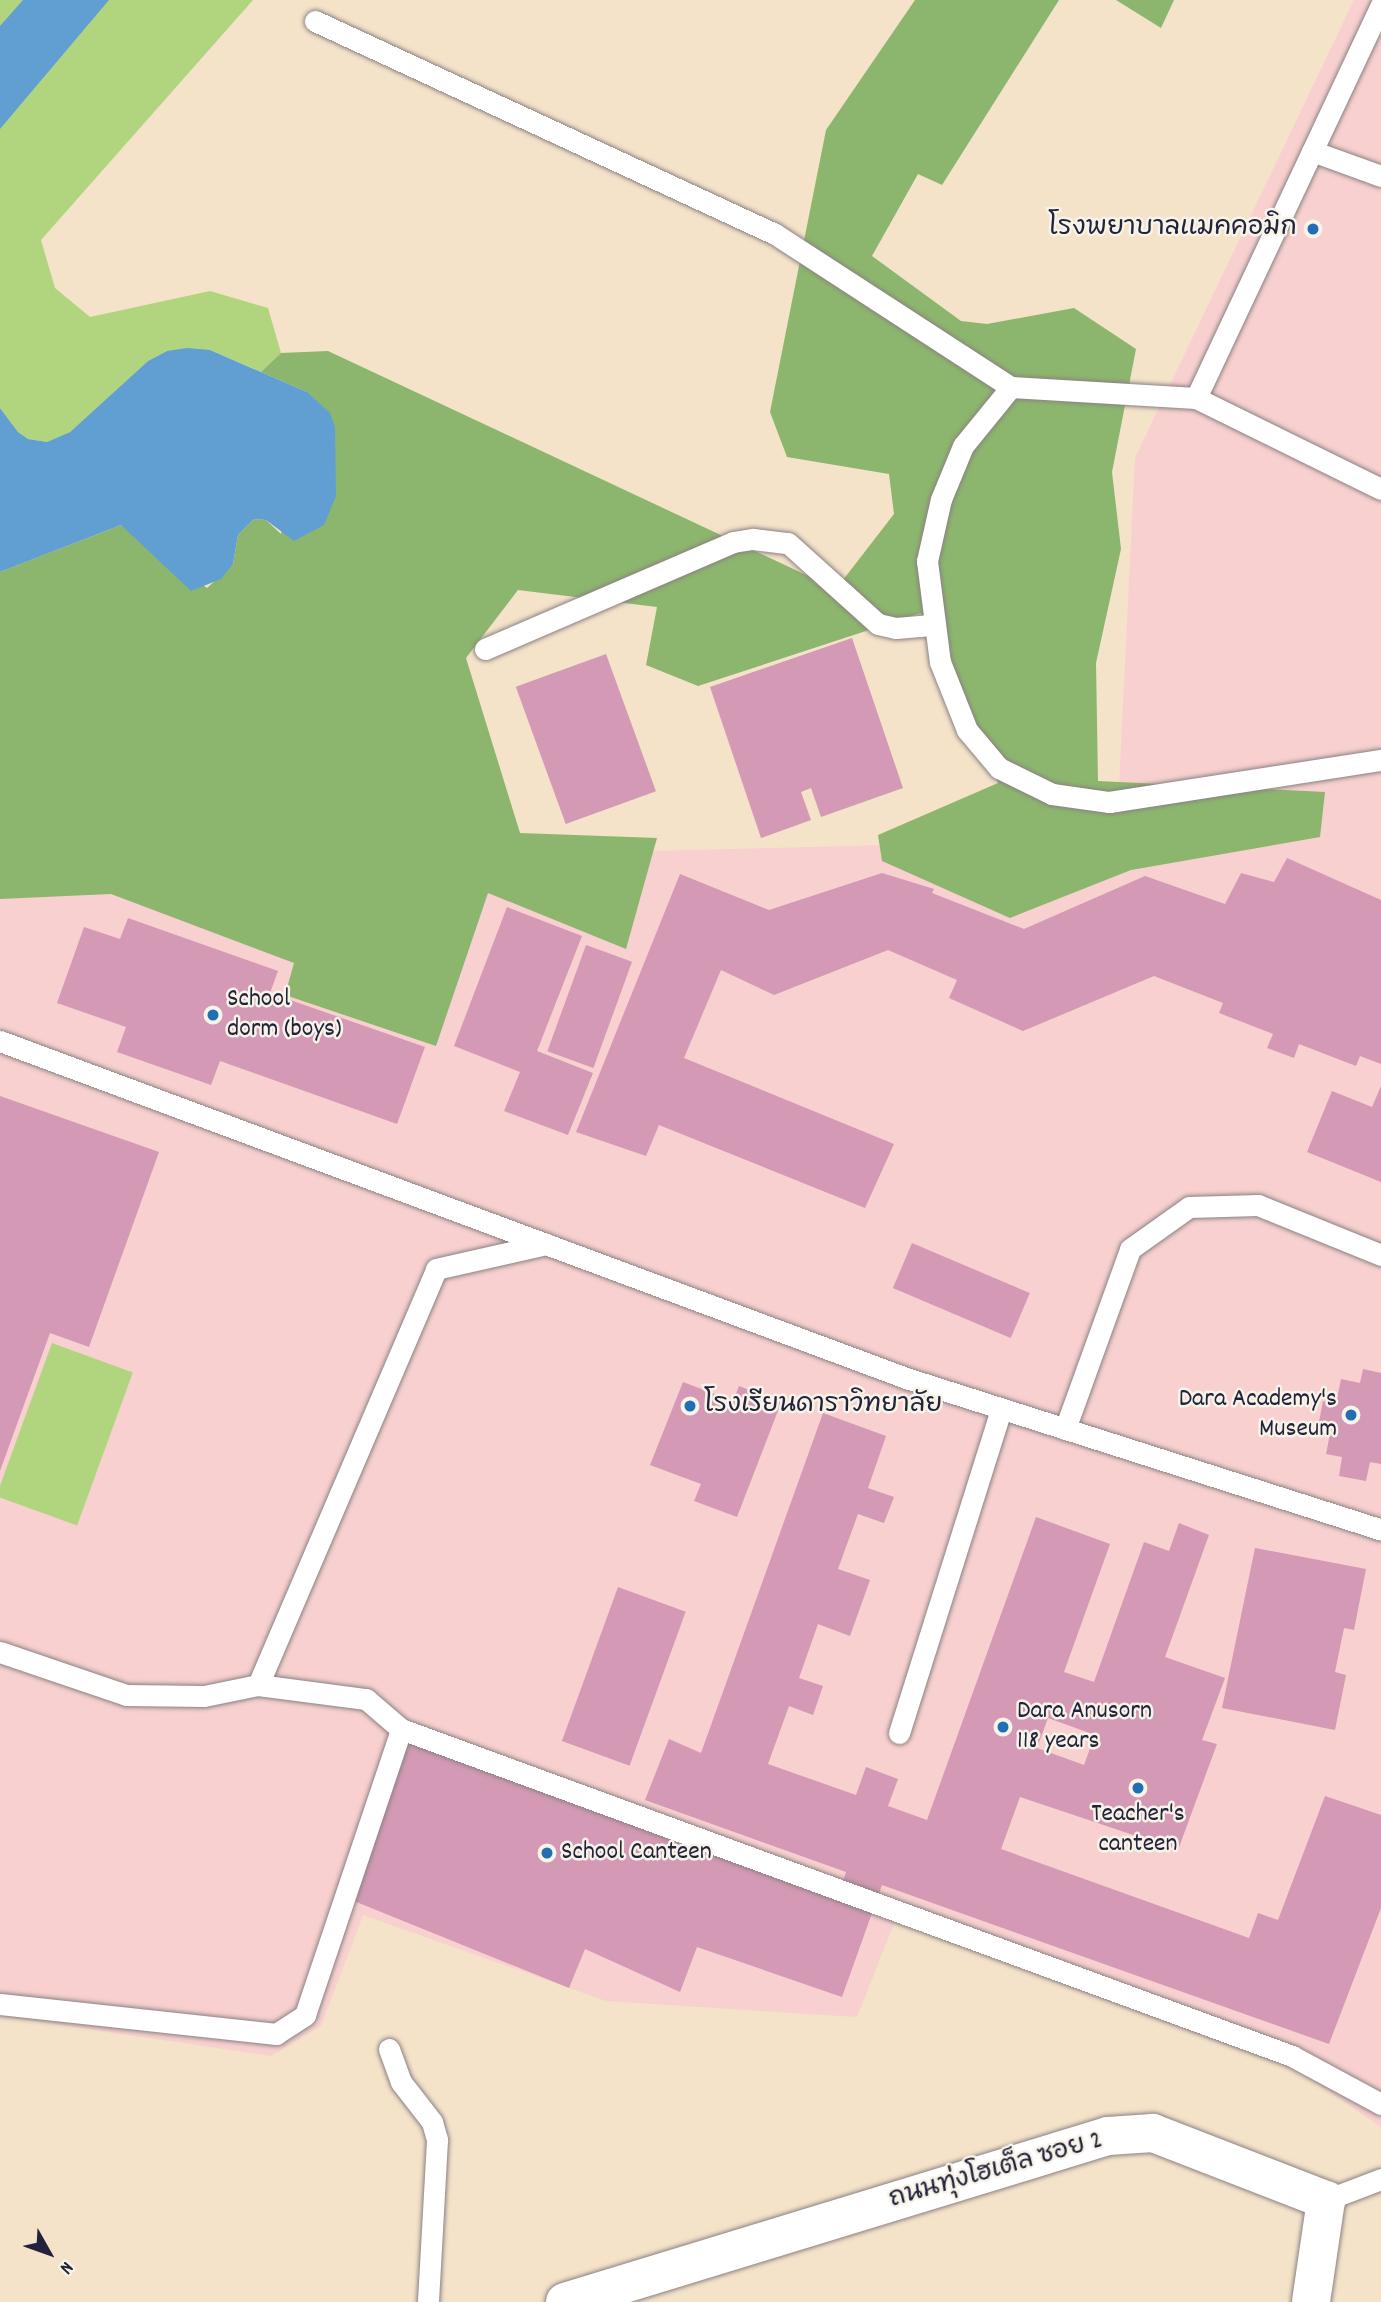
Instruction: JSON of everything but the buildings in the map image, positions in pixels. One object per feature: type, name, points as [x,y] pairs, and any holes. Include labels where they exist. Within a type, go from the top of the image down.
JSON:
[{"type":"street","name":"ถนนทุ่งโฮเต็ล ซอย 2","points":[[565,2302],[1108,2136],[1153,2133],[1326,2200]]},
{"type":"street","points":[[1311,2302],[1326,2200]]},
{"type":"lane","points":[[1196,398],[1381,4]]},
{"type":"lane","points":[[315,21],[775,234],[1011,387],[1196,398],[1381,489]]},
{"type":"lane","points":[[1312,151],[1381,176]]},
{"type":"lane","points":[[1011,387],[963,446],[941,499],[927,561],[940,662],[967,730],[999,768],[1052,794],[1110,802],[1381,760]]},
{"type":"lane","points":[[485,649],[733,542],[753,539],[788,543],[878,624],[896,628],[934,625]]},
{"type":"lane","points":[[0,1041],[906,1378],[1381,1530]]},
{"type":"lane","points":[[1065,1429],[1130,1249],[1189,1207],[1258,1205],[1381,1255]]},
{"type":"lane","points":[[258,1685],[436,1269],[547,1244]]},
{"type":"lane","points":[[899,1733],[1001,1409]]},
{"type":"lane","points":[[0,1652],[126,1695],[204,1696],[258,1685],[366,1699],[401,1729],[1293,2056],[1381,2104]]},
{"type":"lane","points":[[0,2004],[276,2034],[306,2015],[401,1729]]},
{"type":"lane","points":[[389,2049],[401,2082],[432,2122],[437,2140],[428,2302]]},
{"type":"lane","points":[[1326,2200],[1381,2179]]},
{"type":"shaded area","name":"โรงเรียนดาราวิทยาลัย","points":[[1354,0],[1381,0],[1381,2127],[1302,2073],[895,1921],[857,2017],[606,2001],[363,1915],[321,2026],[271,2056],[0,2016],[0,898],[423,857],[1127,839],[1119,789],[1135,458]]},
{"type":"green space","points":[[0,0],[253,0],[41,240],[55,288],[90,317],[210,291],[268,308],[281,353],[261,372],[210,350],[167,351],[148,361],[70,432],[47,442],[28,439],[18,432],[0,408]]},
{"type":"green space","points":[[915,0],[1059,0],[942,185],[918,174],[872,256],[961,321],[987,324],[1074,308],[1136,349],[1112,472],[1121,549],[1096,663],[1098,781],[1325,792],[1320,837],[1131,870],[1010,918],[882,861],[878,835],[998,783],[921,613],[698,686],[646,665],[657,607],[518,590],[466,658],[520,833],[657,838],[626,949],[488,893],[436,1046],[285,995],[294,963],[111,894],[0,899],[0,572],[121,525],[207,588],[233,564],[238,535],[254,519],[266,520],[281,534],[307,392],[261,372],[281,353],[328,351],[836,589],[894,514],[889,474],[787,457],[770,412],[826,130]]},
{"type":"green space","points":[[1116,0],[1174,0],[1161,28]]},
{"type":"green space","points":[[52,1343],[133,1372],[77,1526],[0,1498],[0,1486]]},
{"type":"water","points":[[23,0],[109,0],[0,129],[0,26]]},
{"type":"water","points":[[187,348],[210,350],[307,392],[330,413],[335,427],[336,496],[324,525],[294,541],[266,520],[254,519],[238,535],[233,564],[221,579],[191,591],[121,525],[0,572],[0,408],[18,432],[28,439],[47,442],[70,432],[148,361],[167,351]]},
{"type":"place","name":"โรงพยาบาลแมคคอมิก","points":[[1313,229]]},
{"type":"place","name":"School dorm (boys)","points":[[213,1015]]},
{"type":"place","name":"โรงเรียนดาราวิทยาลัย","points":[[690,1406]]},
{"type":"place","name":"Dara Academy's Museum","points":[[1351,1415]]},
{"type":"place","name":"Dara Anusorn 118 years","points":[[1003,1727]]},
{"type":"place","name":"Teacher's canteen","points":[[1138,1788]]},
{"type":"place","name":"School Canteen","points":[[547,1853]]}]
